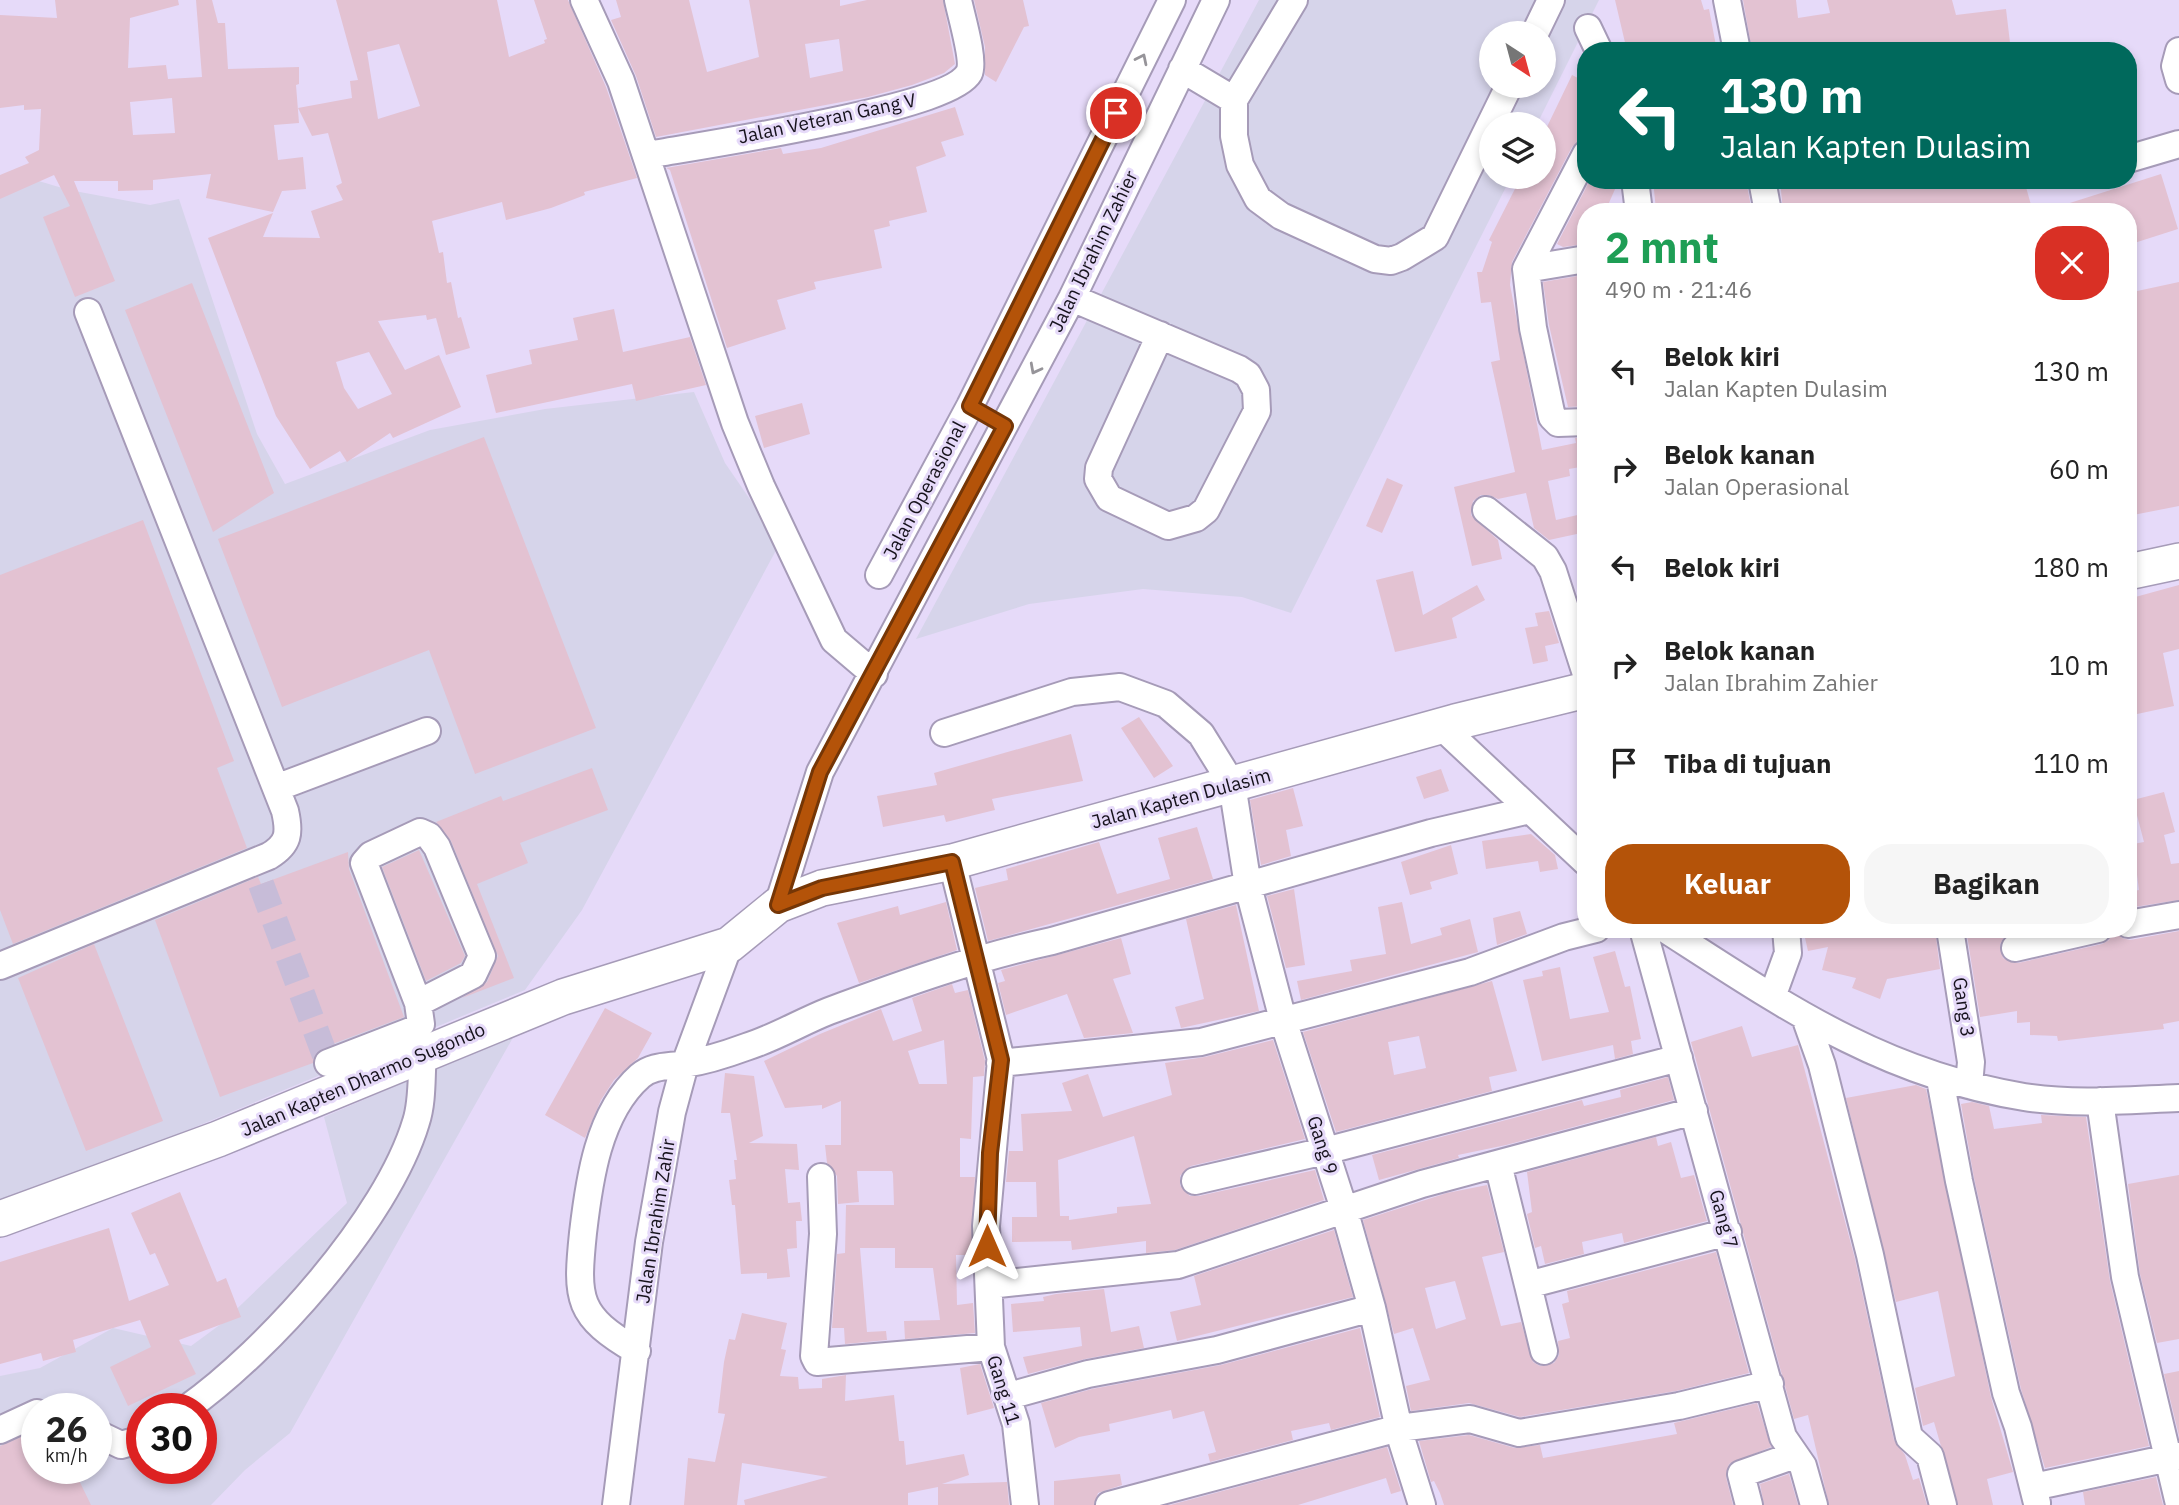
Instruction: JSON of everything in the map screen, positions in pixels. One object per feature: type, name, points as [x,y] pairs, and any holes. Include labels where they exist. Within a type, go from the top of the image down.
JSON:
[{"type":"main road","points":[[2137,570],[2179,561]]},
{"type":"main road","name":"Jalan Kapten Dulasim","points":[[778,905],[822,888],[952,862],[1441,726],[1577,692]]},
{"type":"main road","points":[[729,945],[778,905]]},
{"type":"main road","name":"Jalan Kapten Dharmo Sugondo","points":[[0,1219],[218,1139],[330,1070],[423,1053],[563,997],[729,945]]},
{"type":"street","points":[[584,0],[621,81],[735,423],[761,486],[834,639],[874,674]]},
{"type":"street","name":"Jalan Veteran Gang V","points":[[647,155],[899,107],[965,78],[971,66],[958,0]]},
{"type":"street","points":[[778,905],[820,772],[1005,426],[970,406],[1172,0]]},
{"type":"street","name":"Jalan Ibrahim Zahier","points":[[1005,426],[1072,298],[1150,131],[1216,0]]},
{"type":"street","points":[[1294,0],[1234,100],[1234,136],[1240,165],[1258,199],[1281,216],[1375,258],[1391,261],[1416,252],[1436,237],[1503,98]]},
{"type":"street","points":[[1541,21],[1551,0]]},
{"type":"street","points":[[1727,0],[1735,42]]},
{"type":"street","points":[[2179,51],[2175,66],[2179,80]]},
{"type":"street","points":[[1182,69],[1234,100]]},
{"type":"street","points":[[1116,113],[1150,131]]},
{"type":"street","points":[[2137,156],[2179,144]]},
{"type":"street","points":[[1577,171],[1526,269],[1533,328],[1552,417],[1558,423],[1577,422]]},
{"type":"street","points":[[1526,269],[1577,260]]},
{"type":"street","points":[[1072,298],[1160,335],[1239,369],[1248,375],[1258,401],[1257,411],[1206,510],[1180,525],[1168,526],[1109,498],[1098,479],[1099,468],[1160,335]]},
{"type":"street","points":[[0,965],[257,874],[283,848],[288,839],[285,811],[88,312]]},
{"type":"street","name":"Jalan Operasional","points":[[879,575],[970,406]]},
{"type":"street","points":[[1486,510],[1545,557],[1553,571],[1577,646]]},
{"type":"street","points":[[944,733],[1072,692],[1120,687],[1166,704],[1184,718],[1201,734],[1232,784]]},
{"type":"street","points":[[1441,726],[1577,854]]},
{"type":"street","points":[[276,788],[427,731]]},
{"type":"street","name":"Gang 9","points":[[1232,784],[1248,886],[1283,1020],[1344,1209],[1372,1308],[1399,1428],[1422,1505]]},
{"type":"street","points":[[637,1351],[603,1331],[582,1298],[579,1269],[594,1169],[607,1123],[630,1086],[655,1067],[685,1064],[747,1047],[828,1012],[1000,952],[1052,941],[1431,833],[1530,810]]},
{"type":"street","points":[[330,1070],[419,1027],[422,1016],[418,1003],[364,863],[371,855],[420,832],[429,836],[440,854],[482,956],[473,975],[418,1003]]},
{"type":"street","name":"Gang 11","points":[[952,862],[1000,1063],[988,1202],[991,1347],[1016,1424],[1025,1505]]},
{"type":"street","points":[[2137,922],[2179,915]]},
{"type":"street","points":[[1000,1063],[1201,1042],[1470,972],[1577,934]]},
{"type":"street","name":"Gang 7","points":[[1646,938],[1783,1437],[1805,1472],[1814,1505]]},
{"type":"street","points":[[1679,938],[1806,1020],[1940,1079],[2026,1097],[2100,1101],[2179,1098]]},
{"type":"street","points":[[1772,998],[1788,953],[1787,938]]},
{"type":"street","name":"Gang 3","points":[[1951,938],[1971,1062],[1969,1085]]},
{"type":"street","points":[[2015,948],[2058,938]]},
{"type":"street","name":"Jalan Ibrahim Zahir","points":[[616,1505],[649,1242],[672,1112],[685,1064],[729,945]]},
{"type":"street","points":[[1806,1020],[1822,1065],[1870,1255],[1909,1437],[1930,1456],[1944,1505]]},
{"type":"street","points":[[206,1393],[276,1328],[348,1246],[389,1183],[417,1121],[423,1053]]},
{"type":"street","points":[[1195,1181],[1325,1151],[1679,1058]]},
{"type":"street","points":[[1940,1079],[1959,1181],[2006,1394],[2018,1427],[2035,1496],[2172,1457]]},
{"type":"street","points":[[2100,1101],[2125,1277],[2172,1457],[2179,1504]]},
{"type":"street","points":[[989,1286],[1178,1265],[1344,1209],[1694,1111]]},
{"type":"street","points":[[1498,1164],[1544,1351]]},
{"type":"street","points":[[821,1177],[823,1234],[814,1356],[817,1362],[991,1347]]},
{"type":"street","points":[[1528,1285],[1728,1232]]},
{"type":"street","points":[[1009,1396],[1088,1374],[1217,1350],[1372,1308]]},
{"type":"street","points":[[1109,1505],[1399,1428],[1470,1419],[1519,1433],[1679,1406],[1770,1384]]},
{"type":"street","points":[[0,1430],[21,1420]]},
{"type":"street","points":[[1749,1505],[1741,1474],[1795,1455]]},
{"type":"shaded area","points":[[1259,0],[1599,0],[1556,86],[1556,21],[1479,21],[1479,98],[1550,98],[1543,112],[1479,112],[1479,189],[1505,189],[1291,613],[1242,597],[1143,589],[1029,604],[916,639]]},
{"type":"shaded area","points":[[32,179],[69,190],[150,205],[179,199],[257,434],[285,484],[430,430],[545,409],[694,392],[725,463],[780,543],[582,910],[525,990],[70,1179],[0,1202],[0,194]]},
{"type":"shaded area","points":[[515,1034],[290,1433],[245,1470],[211,1505],[0,1505],[0,1376],[40,1368],[113,1328],[191,1346],[221,1324],[347,1203],[324,1117]]},
{"type":"building","points":[[55,0],[178,0],[179,5],[130,18],[128,68],[166,65],[168,79],[202,77],[196,0],[212,0],[218,23],[225,23],[228,69],[299,67],[299,84],[296,85],[299,123],[274,125],[278,160],[303,157],[306,189],[282,191],[273,212],[206,198],[211,174],[153,180],[153,190],[118,191],[118,181],[74,181],[115,281],[75,297],[43,217],[70,206],[54,175],[0,199],[0,175],[29,163],[25,157],[39,150],[41,109],[24,110],[24,105],[0,108],[0,15],[57,18]],"holes":[[[172,98],[175,133],[133,135],[130,102]]]},
{"type":"building","points":[[336,0],[497,0],[509,57],[545,43],[544,40],[547,39],[534,0],[568,0],[606,87],[637,178],[584,192],[585,195],[551,208],[506,220],[502,202],[432,221],[439,253],[443,252],[447,283],[451,282],[458,318],[461,317],[470,348],[446,355],[436,318],[427,320],[426,315],[378,321],[405,370],[439,355],[461,407],[393,438],[390,433],[347,462],[340,451],[310,469],[276,416],[208,238],[273,213],[263,237],[320,238],[311,211],[343,200],[336,186],[342,183],[328,133],[312,136],[298,108],[352,98],[350,81],[358,80]],"holes":[[[399,44],[420,106],[378,119],[367,52]],[[369,352],[392,394],[358,409],[344,388],[336,362]]]},
{"type":"building","points":[[616,0],[689,0],[707,72],[759,57],[749,0],[840,0],[840,6],[867,0],[943,0],[955,64],[944,73],[868,97],[656,137],[636,76],[611,20],[621,17]],"holes":[[[839,39],[843,71],[810,78],[805,44]]]},
{"type":"building","points":[[974,0],[1023,0],[1029,26],[1024,27],[996,82],[985,75],[985,47]]},
{"type":"building","points":[[1615,0],[1701,0],[1704,10],[1709,9],[1715,42],[1625,42]]},
{"type":"building","points":[[1743,0],[1796,0],[1798,18],[1830,13],[1827,0],[1952,0],[1956,15],[2006,9],[2010,42],[1750,42]]},
{"type":"building","points":[[1572,75],[1577,78],[1577,143],[1556,178],[1554,112]]},
{"type":"building","points":[[955,107],[964,135],[941,142],[946,156],[916,167],[927,212],[889,221],[890,226],[874,230],[882,268],[814,282],[816,289],[777,300],[786,329],[727,348],[670,170],[666,168],[781,148],[783,154],[821,148]]},
{"type":"building","points":[[2161,174],[2178,229],[2137,242],[2137,203],[2070,203],[2114,189],[2137,189],[2137,182]]},
{"type":"building","points":[[1515,189],[1550,189],[1512,262],[1510,285],[1542,450],[1576,443],[1577,438],[1577,468],[1569,469],[1570,476],[1548,481],[1556,520],[1577,515],[1577,534],[1549,540],[1534,528],[1526,493],[1498,499],[1481,495],[1473,501],[1471,515],[1498,540],[1502,559],[1472,566],[1454,487],[1515,472],[1491,362],[1500,360],[1491,302],[1481,303],[1477,272],[1482,272],[1492,242],[1489,240]]},
{"type":"building","points":[[1585,189],[1615,189],[1609,203],[1578,203]]},
{"type":"building","points":[[1654,189],[1748,189],[1750,203],[1655,203]]},
{"type":"building","points":[[1781,189],[2027,189],[2030,203],[1782,203]]},
{"type":"building","points":[[1577,205],[1577,245],[1563,247],[1557,244]]},
{"type":"building","points":[[1577,276],[1577,406],[1568,407],[1549,325],[1543,282]]},
{"type":"building","points":[[2179,282],[2179,506],[2137,514],[2137,291]]},
{"type":"building","points":[[192,283],[274,493],[213,532],[125,310]]},
{"type":"building","points":[[614,309],[623,352],[690,337],[706,385],[636,401],[632,384],[496,413],[486,375],[532,364],[529,350],[578,340],[573,318]]},
{"type":"building","points":[[802,403],[810,434],[764,448],[755,416]]},
{"type":"building","points":[[484,437],[596,728],[475,774],[429,650],[282,707],[218,539]]},
{"type":"building","points":[[1387,478],[1403,485],[1382,533],[1366,526]]},
{"type":"building","points":[[143,520],[234,761],[217,768],[247,848],[13,944],[0,910],[0,575]]},
{"type":"building","points":[[1413,571],[1423,615],[1477,585],[1485,600],[1452,618],[1457,638],[1395,652],[1376,580]]},
{"type":"building","points":[[2179,585],[2179,649],[2163,653],[2174,706],[2137,714],[2137,597]]},
{"type":"building","points":[[1549,611],[1559,643],[1545,646],[1548,661],[1533,664],[1525,628],[1538,626],[1535,613]]},
{"type":"building","points":[[1139,717],[1173,766],[1154,778],[1121,728]]},
{"type":"building","points":[[1071,734],[1083,781],[992,799],[995,810],[946,822],[944,815],[883,827],[877,796],[937,785],[934,773]]},
{"type":"building","points":[[592,768],[608,810],[520,843],[528,863],[477,884],[514,978],[462,998],[487,982],[498,956],[451,841],[436,822],[501,796],[503,801]]},
{"type":"building","points":[[1441,769],[1449,791],[1424,799],[1416,777]]},
{"type":"building","points":[[1293,788],[1303,826],[1286,830],[1291,856],[1261,865],[1250,800]]},
{"type":"building","points":[[2164,792],[2175,832],[2164,835],[2171,864],[2179,863],[2179,900],[2137,907],[2137,843],[2144,842],[2137,815],[2137,799]]},
{"type":"building","points":[[1197,827],[1213,879],[988,941],[975,888],[1008,880],[1006,869],[1099,842],[1117,894],[1170,879],[1158,838]]},
{"type":"building","points":[[1531,834],[1555,855],[1558,869],[1540,872],[1538,861],[1486,869],[1482,841]]},
{"type":"building","points":[[1451,845],[1458,874],[1430,882],[1432,889],[1410,895],[1401,862]]},
{"type":"building","points":[[419,850],[465,956],[461,963],[426,981],[382,867]]},
{"type":"building","points":[[348,852],[349,869],[404,1017],[322,1048],[315,1054],[313,1063],[220,1097],[155,920],[258,877],[261,884]]},
{"type":"building","points":[[1294,889],[1305,965],[1286,968],[1267,896]]},
{"type":"building","points":[[946,902],[957,950],[859,983],[837,923],[898,906],[900,915]]},
{"type":"building","points":[[1402,902],[1411,944],[1442,935],[1440,928],[1470,919],[1478,952],[1301,1000],[1297,981],[1352,971],[1350,960],[1386,954],[1378,907]]},
{"type":"building","points":[[1236,905],[1259,1011],[1181,1028],[1175,1007],[1204,999],[1186,919]]},
{"type":"building","points":[[1520,911],[1527,934],[1497,945],[1493,918]]},
{"type":"building","points":[[2179,931],[2179,1021],[2163,1024],[2164,1029],[2058,1041],[2057,1036],[2030,1035],[2030,1022],[2017,1023],[2017,1011],[1980,1017],[1967,938],[2004,938],[2000,944],[2003,958],[2018,963],[2102,944],[2110,938],[2130,940]]},
{"type":"building","points":[[1121,938],[1131,974],[1113,979],[1133,1033],[1084,1038],[1067,994],[1006,1015],[998,983],[1005,981],[1001,970]]},
{"type":"building","points":[[1805,938],[1936,938],[1940,969],[1887,979],[1880,999],[1852,988],[1856,978],[1822,970],[1828,947],[1808,951]]},
{"type":"building","points":[[94,944],[163,1121],[86,1151],[18,978]]},
{"type":"building","points":[[1615,951],[1625,987],[1630,986],[1641,1039],[1631,1041],[1633,1054],[1615,1059],[1613,1045],[1542,1061],[1523,980],[1543,976],[1542,971],[1560,967],[1570,1019],[1609,1012],[1593,957]]},
{"type":"building","points":[[1492,981],[1517,1071],[1489,1077],[1492,1091],[1336,1132],[1303,1032]],"holes":[[[1419,1036],[1426,1068],[1394,1075],[1388,1042]]]},
{"type":"building","points":[[952,984],[955,993],[968,990],[985,1061],[984,1076],[973,1077],[971,1139],[960,1138],[960,1177],[975,1177],[971,1255],[956,1255],[957,1305],[973,1303],[975,1333],[905,1339],[904,1321],[940,1320],[933,1268],[895,1268],[895,1248],[860,1248],[867,1332],[886,1331],[887,1340],[845,1344],[844,1328],[832,1328],[837,1254],[845,1253],[846,1205],[894,1205],[893,1174],[892,1171],[857,1171],[859,1202],[838,1204],[837,1176],[827,1163],[825,1145],[841,1145],[841,1101],[822,1109],[822,1105],[785,1108],[764,1061],[881,1009],[893,1041],[922,1031],[912,998]],"holes":[[[944,1040],[947,1084],[919,1084],[908,1051]]]},
{"type":"building","points":[[605,1008],[652,1033],[638,1058],[614,1080],[601,1100],[585,1138],[545,1115]]},
{"type":"building","points":[[1742,1026],[1752,1057],[1798,1045],[1855,1259],[1894,1440],[1905,1455],[1913,1480],[1919,1478],[1927,1505],[1829,1505],[1808,1415],[1794,1419],[1691,1042]]},
{"type":"building","points":[[1273,1040],[1305,1139],[1191,1166],[1180,1176],[1180,1185],[1190,1196],[1199,1196],[1315,1170],[1324,1200],[1175,1250],[1146,1253],[1146,1241],[1072,1250],[1071,1241],[1012,1242],[1012,1217],[1037,1217],[1036,1182],[1006,1182],[1009,1151],[1023,1151],[1021,1114],[1072,1111],[1062,1083],[1088,1074],[1103,1117],[1172,1095],[1165,1063],[1205,1057]],"holes":[[[1134,1136],[1151,1204],[1117,1207],[1117,1213],[1069,1220],[1069,1216],[1060,1216],[1058,1160]]]},
{"type":"building","points":[[725,1073],[754,1076],[763,1136],[749,1143],[797,1144],[799,1170],[785,1169],[788,1203],[800,1202],[802,1221],[796,1221],[797,1248],[787,1249],[790,1277],[767,1279],[767,1273],[741,1274],[735,1205],[732,1205],[729,1180],[736,1179],[734,1160],[737,1160],[730,1113],[721,1113]]},
{"type":"building","points":[[1668,1077],[1674,1100],[1506,1145],[1458,1155],[1459,1158],[1379,1180],[1372,1155],[1582,1100],[1584,1106],[1621,1097],[1620,1090]]},
{"type":"building","points":[[1916,1085],[1926,1089],[1991,1397],[2013,1472],[1987,1479],[1993,1505],[1958,1505],[1934,1422],[1923,1426],[1915,1388],[1955,1376],[1938,1291],[1896,1302],[1846,1098]]},
{"type":"building","points":[[1972,1102],[1989,1106],[1994,1129],[2042,1123],[2041,1115],[2086,1117],[2110,1281],[2149,1446],[2045,1468],[2021,1389],[1974,1178],[1961,1104]]},
{"type":"building","points":[[1656,1137],[1658,1146],[1671,1142],[1681,1178],[1694,1175],[1707,1221],[1624,1243],[1622,1233],[1582,1242],[1584,1254],[1545,1264],[1541,1246],[1535,1248],[1527,1214],[1532,1212],[1527,1172]]},
{"type":"building","points":[[2179,1175],[2179,1339],[2157,1343],[2140,1274],[2128,1184]]},
{"type":"building","points":[[1487,1185],[1504,1252],[1482,1257],[1501,1326],[1521,1322],[1533,1362],[1540,1366],[1554,1363],[1559,1355],[1558,1341],[1570,1338],[1562,1304],[1569,1302],[1567,1291],[1716,1252],[1749,1373],[1676,1391],[1520,1417],[1469,1403],[1411,1411],[1406,1386],[1430,1380],[1413,1328],[1394,1334],[1363,1220],[1447,1193]],"holes":[[[1455,1281],[1466,1319],[1436,1329],[1425,1288]]]},
{"type":"building","points":[[180,1192],[217,1282],[226,1278],[241,1317],[179,1340],[196,1374],[156,1393],[126,1393],[126,1402],[110,1367],[151,1347],[140,1320],[73,1340],[76,1352],[43,1361],[41,1353],[0,1364],[0,1262],[109,1228],[129,1301],[169,1285],[155,1253],[150,1255],[131,1213]]},
{"type":"building","points":[[1334,1230],[1353,1297],[1177,1341],[1170,1312],[1201,1305],[1194,1276]]},
{"type":"building","points":[[1104,1289],[1111,1332],[1139,1326],[1144,1348],[1085,1359],[1028,1374],[1023,1357],[1082,1346],[1080,1327],[1013,1332],[1011,1304],[1044,1301],[1043,1297],[1056,1294]]},
{"type":"building","points":[[742,1313],[787,1323],[781,1349],[786,1350],[780,1376],[798,1377],[799,1389],[822,1388],[822,1379],[846,1375],[845,1401],[894,1395],[899,1441],[904,1441],[906,1465],[964,1454],[969,1475],[942,1484],[1007,1482],[1009,1505],[938,1505],[938,1487],[908,1493],[908,1505],[745,1505],[744,1500],[828,1477],[742,1463],[737,1505],[684,1505],[688,1458],[715,1462],[725,1414],[718,1413],[724,1362],[729,1339],[735,1340]]},
{"type":"building","points":[[1360,1328],[1380,1417],[1331,1430],[1329,1423],[1291,1431],[1293,1440],[1210,1462],[1208,1454],[1216,1452],[1204,1411],[1173,1419],[1171,1410],[1109,1424],[1110,1431],[1079,1437],[1055,1448],[1041,1403],[1092,1389],[1221,1365]]},
{"type":"building","points":[[980,1364],[994,1408],[967,1415],[960,1368]]},
{"type":"building","points":[[2179,1371],[2179,1436],[2164,1374]]},
{"type":"building","points":[[1757,1403],[1771,1447],[1729,1464],[1726,1477],[1733,1505],[1444,1505],[1434,1481],[1431,1482],[1419,1441],[1469,1435],[1515,1448],[1540,1445],[1543,1458],[1677,1434],[1674,1423]]},
{"type":"building","points":[[21,1437],[21,1484],[81,1484],[91,1505],[0,1505],[0,1446]]},
{"type":"building","points":[[1387,1447],[1401,1491],[1391,1494],[1386,1478],[1298,1505],[1170,1505]]},
{"type":"building","points":[[1120,1474],[1122,1485],[1098,1493],[1094,1505],[1054,1505],[1054,1481]]},
{"type":"building","points":[[1789,1474],[1798,1505],[1764,1505],[1760,1484]]},
{"type":"building","points":[[2156,1477],[2163,1505],[2085,1505],[2083,1492]]},
{"type":"tunnel","points":[[261,884],[326,1058]]},
{"type":"route","points":[[987,1246],[990,1153],[1001,1060],[952,862],[822,888],[778,905],[820,772],[1005,426],[970,406],[1116,113]]}]
